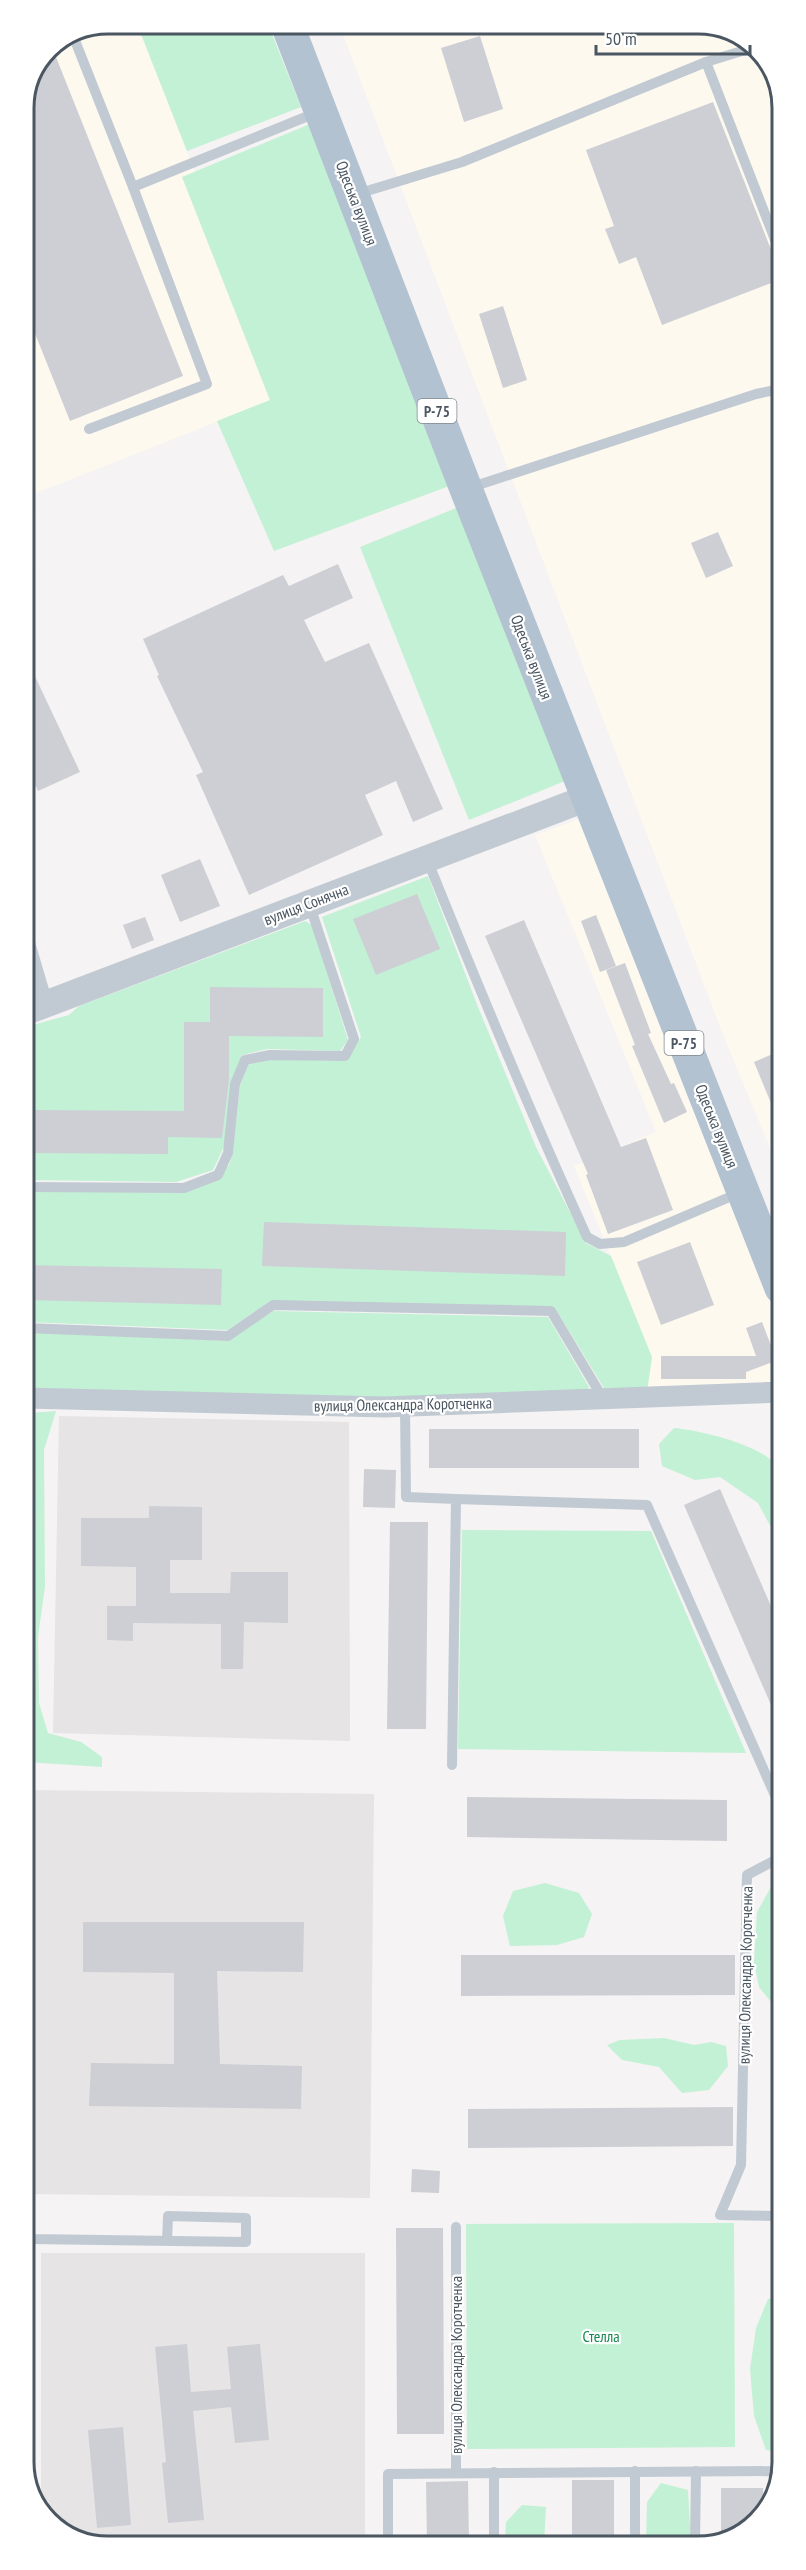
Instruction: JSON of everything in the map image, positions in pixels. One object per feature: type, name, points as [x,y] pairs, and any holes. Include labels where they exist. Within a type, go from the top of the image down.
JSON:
[{"type":"main road","name":"Одеська вулиця","points":[[291,34],[466,489],[772,1266]]},
{"type":"street","name":"вулиця Сонячна","points":[[35,1009],[587,798]]},
{"type":"street","name":"вулиця Олександра Коротченка","points":[[35,1398],[405,1407],[772,1392]]},
{"type":"lane","points":[[76,42],[207,384],[89,429]]},
{"type":"lane","points":[[354,195],[462,162],[706,62],[743,51]]},
{"type":"lane","points":[[706,62],[772,232]]},
{"type":"lane","points":[[133,187],[321,111]]},
{"type":"lane","points":[[466,489],[772,390]]},
{"type":"lane","points":[[427,859],[455,933],[587,1237],[600,1245],[624,1242],[742,1192]]},
{"type":"lane","points":[[35,1187],[184,1188],[218,1175],[228,1153],[235,1084],[245,1060],[270,1055],[345,1056],[354,1039],[309,903]]},
{"type":"lane","points":[[35,1328],[228,1336],[273,1305],[551,1311],[604,1400]]},
{"type":"lane","points":[[405,1407],[406,1497],[647,1505],[772,1789]]},
{"type":"lane","points":[[452,1765],[456,1499]]},
{"type":"lane","name":"вулиця Олександра Коротченка","points":[[772,1862],[747,1875],[741,2165],[720,2215],[772,2216]]},
{"type":"lane","points":[[35,2238],[167,2241],[246,2242],[246,2218],[168,2216],[167,2241]]},
{"type":"lane","name":"вулиця Олександра Коротченка","points":[[388,2535],[388,2474],[456,2473],[456,2227]]},
{"type":"lane","points":[[635,2471],[635,2536]]},
{"type":"lane","points":[[695,2536],[696,2471]]},
{"type":"lane","points":[[456,2473],[771,2471]]},
{"type":"lane","points":[[494,2472],[494,2536]]},
{"type":"shaded area","points":[[141,34],[195,172],[182,177],[270,401],[35,493],[36,94],[47,67],[67,47],[94,36]]},
{"type":"shaded area","points":[[343,34],[703,35],[726,40],[739,47],[759,67],[766,80],[772,108],[772,1153],[722,1032]]},
{"type":"shaded area","points":[[582,818],[772,1306],[772,1386],[647,1392],[652,1357],[574,1166],[656,1132],[535,835]]},
{"type":"shaded area","points":[[59,1416],[349,1422],[350,1741],[53,1733]]},
{"type":"shaded area","points":[[35,1790],[374,1794],[370,2198],[35,2194]]},
{"type":"shaded area","points":[[41,2253],[365,2253],[365,2535],[103,2535],[80,2530],[67,2523],[50,2507],[41,2492]]},
{"type":"green space","points":[[141,34],[272,34],[301,107],[187,151]]},
{"type":"green space","points":[[310,124],[452,485],[274,551],[217,421],[270,400],[182,177]]},
{"type":"green space","points":[[461,506],[570,779],[469,820],[360,547]]},
{"type":"green space","points":[[428,876],[478,1007],[536,1147],[586,1243],[611,1256],[652,1357],[647,1392],[607,1393],[555,1308],[270,1301],[228,1330],[35,1322],[35,1187],[184,1188],[218,1175],[229,1165],[233,1152],[240,1086],[248,1065],[269,1059],[346,1061],[361,1037],[322,917]]},
{"type":"green space","points":[[305,921],[312,925],[348,1040],[340,1051],[267,1049],[242,1055],[233,1081],[228,1138],[213,1170],[176,1182],[35,1180],[35,1024],[69,1015],[79,1006]]},
{"type":"green space","points":[[273,1311],[548,1317],[589,1387],[585,1395],[402,1401],[35,1389],[35,1331],[228,1341]]},
{"type":"green space","points":[[56,1411],[44,1450],[45,1586],[38,1637],[39,1703],[48,1733],[81,1742],[102,1757],[102,1767],[35,1763],[35,1413]]},
{"type":"green space","points":[[674,1428],[718,1436],[752,1448],[766,1456],[772,1461],[772,1529],[758,1503],[720,1477],[695,1480],[662,1466],[659,1444]]},
{"type":"green space","points":[[462,1530],[651,1531],[746,1753],[458,1749]]},
{"type":"green space","points":[[545,1883],[579,1893],[592,1914],[584,1937],[557,1945],[510,1946],[503,1916],[513,1891]]},
{"type":"green space","points":[[772,1885],[772,2003],[759,1987],[754,1962],[757,1912]]},
{"type":"green space","points":[[664,2038],[694,2045],[711,2042],[726,2046],[728,2066],[709,2090],[682,2093],[659,2067],[622,2060],[607,2045],[620,2040]]},
{"type":"green space","name":"Стелла","points":[[734,2223],[735,2447],[467,2449],[466,2224]]},
{"type":"green space","points":[[772,2298],[772,2451],[766,2450],[754,2416],[750,2369],[756,2328],[768,2299]]},
{"type":"green space","points":[[661,2483],[688,2490],[691,2536],[646,2536],[647,2502]]},
{"type":"green space","points":[[522,2505],[546,2507],[544,2536],[505,2536],[506,2522]]},
{"type":"building","points":[[480,36],[503,109],[464,122],[441,48]]},
{"type":"building","points":[[56,56],[183,376],[70,421],[35,334],[36,94],[40,80]]},
{"type":"building","points":[[713,102],[772,252],[772,283],[662,325],[636,257],[619,264],[605,229],[614,226],[586,150]]},
{"type":"building","points":[[503,306],[527,380],[503,388],[479,314]]},
{"type":"building","points":[[718,532],[733,566],[706,578],[691,543]]},
{"type":"building","points":[[338,564],[353,598],[304,620],[325,662],[369,643],[443,809],[413,822],[396,781],[365,795],[383,835],[249,895],[196,775],[203,772],[157,676],[159,675],[143,639],[283,575],[289,586]]},
{"type":"building","points":[[35,676],[80,772],[38,791],[35,785]]},
{"type":"building","points":[[200,859],[220,906],[180,922],[161,875]]},
{"type":"building","points":[[417,894],[440,949],[376,975],[353,919]]},
{"type":"building","points":[[596,915],[616,966],[600,972],[581,921]]},
{"type":"building","points":[[145,917],[154,940],[132,949],[123,925]]},
{"type":"building","points":[[524,920],[621,1147],[646,1138],[673,1210],[608,1234],[586,1175],[588,1174],[485,936]]},
{"type":"building","points":[[625,963],[651,1033],[648,1034],[687,1112],[664,1123],[632,1046],[635,1045],[606,970]]},
{"type":"building","points":[[210,987],[323,988],[323,1037],[229,1036],[229,1080],[222,1138],[168,1137],[168,1154],[35,1153],[35,1110],[184,1111],[184,1022],[210,1022]]},
{"type":"building","points":[[772,1054],[772,1106],[754,1062]]},
{"type":"building","points":[[264,1222],[566,1232],[565,1276],[262,1266]]},
{"type":"building","points":[[690,1242],[714,1305],[661,1325],[637,1262]]},
{"type":"building","points":[[35,1265],[222,1269],[221,1305],[35,1300]]},
{"type":"building","points":[[762,1322],[772,1348],[772,1362],[746,1372],[746,1379],[661,1379],[661,1356],[756,1356],[746,1328]]},
{"type":"building","points":[[429,1429],[639,1429],[639,1468],[429,1468]]},
{"type":"building","points":[[364,1469],[396,1470],[395,1508],[363,1507]]},
{"type":"building","points":[[720,1489],[772,1608],[772,1707],[684,1505]]},
{"type":"building","points":[[149,1506],[202,1507],[202,1560],[170,1560],[170,1593],[230,1593],[231,1572],[288,1572],[288,1623],[244,1622],[243,1669],[221,1669],[221,1624],[133,1623],[133,1641],[107,1640],[107,1606],[136,1606],[136,1567],[81,1566],[81,1518],[149,1518]]},
{"type":"building","points":[[390,1522],[428,1522],[426,1729],[387,1729]]},
{"type":"building","points":[[467,1797],[727,1800],[727,1841],[467,1837]]},
{"type":"building","points":[[83,1922],[304,1922],[303,1972],[217,1971],[220,2064],[302,2066],[301,2109],[89,2106],[91,2063],[174,2064],[174,1973],[83,1972]]},
{"type":"building","points":[[461,1955],[735,1955],[735,1995],[461,1996]]},
{"type":"building","points":[[733,2107],[733,2146],[468,2148],[468,2109]]},
{"type":"building","points":[[412,2169],[440,2171],[439,2193],[411,2192]]},
{"type":"building","points":[[396,2228],[443,2228],[444,2434],[397,2434]]},
{"type":"building","points":[[187,2344],[191,2392],[231,2389],[227,2347],[260,2344],[269,2440],[235,2443],[231,2407],[193,2411],[204,2520],[168,2523],[162,2463],[166,2462],[155,2347]]},
{"type":"building","points":[[123,2427],[131,2525],[97,2528],[88,2430]]},
{"type":"building","points":[[572,2480],[614,2480],[614,2536],[572,2536]]},
{"type":"building","points":[[468,2481],[469,2536],[427,2536],[426,2482]]},
{"type":"building","points":[[721,2488],[763,2488],[763,2496],[756,2507],[739,2523],[721,2531]]}]
